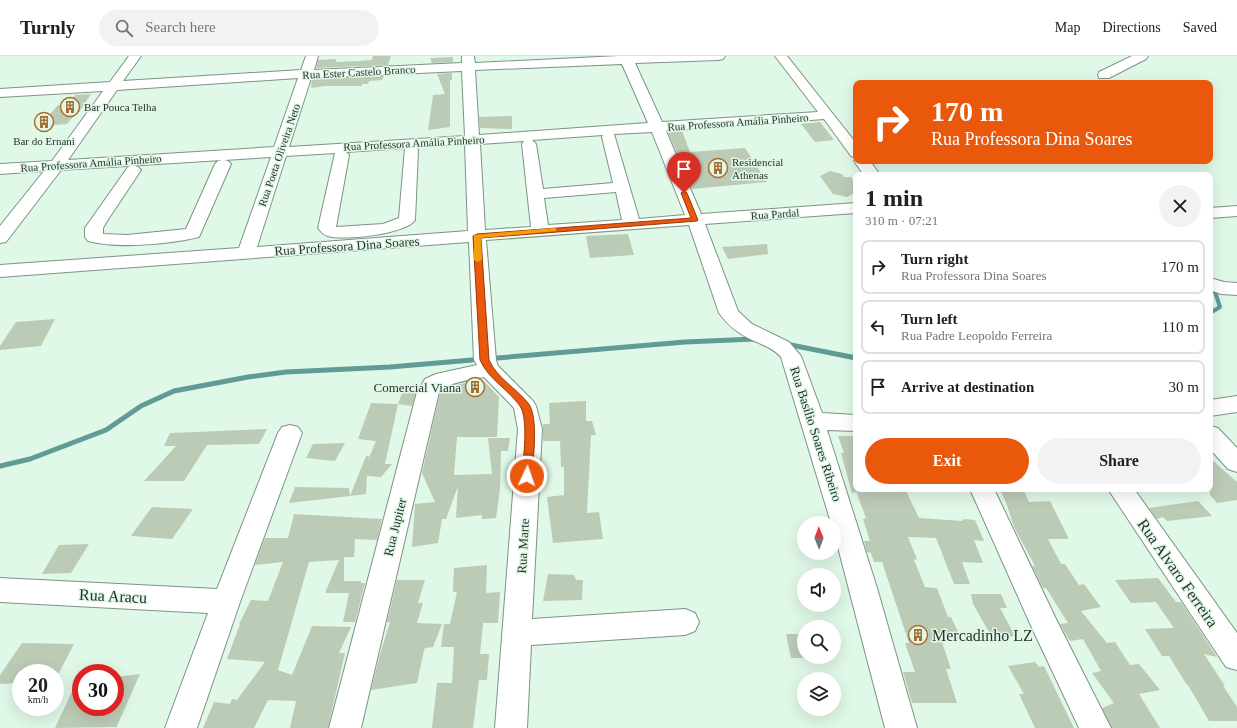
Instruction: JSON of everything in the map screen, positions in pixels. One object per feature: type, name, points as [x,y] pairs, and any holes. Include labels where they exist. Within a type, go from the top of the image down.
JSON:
[{"type":"street","points":[[0,238],[56,166],[135,56]]},
{"type":"street","name":"Rua Poeta Oliveira Neto","points":[[246,253],[312,56]]},
{"type":"street","name":"Rua Ester Castelo Branco","points":[[0,93],[306,74],[469,61],[719,56]]},
{"type":"street","points":[[781,56],[834,115],[853,148]]},
{"type":"street","points":[[1104,75],[1142,56]]},
{"type":"street","name":"Rua Basílio Soares Ribeiro","points":[[625,58],[657,127],[695,220],[729,313],[738,323],[749,331],[787,349],[791,356],[814,421],[875,627],[901,728]]},
{"type":"street","name":"Rua Marte","points":[[469,61],[483,350],[489,369],[525,406],[529,423],[512,728]]},
{"type":"street","name":"Rua Professora Amália Pinheiro","points":[[0,169],[834,115]]},
{"type":"street","points":[[609,138],[632,224]]},
{"type":"street","points":[[529,144],[540,231]]},
{"type":"street","points":[[382,236],[393,228],[403,224],[407,220],[411,150]]},
{"type":"street","points":[[341,155],[327,228],[345,239]]},
{"type":"street","points":[[181,258],[223,164]]},
{"type":"street","points":[[133,170],[98,221],[94,228],[94,237],[99,239],[114,240],[193,233]]},
{"type":"street","points":[[536,194],[622,187]]},
{"type":"street","name":"Rua Pardal","points":[[695,220],[853,208]]},
{"type":"street","points":[[1213,213],[1237,211]]},
{"type":"street","name":"Rua Professora Dina Soares","points":[[0,271],[246,253],[345,239],[382,236],[477,236],[695,220]]},
{"type":"street","points":[[1213,285],[1221,288],[1237,289]]},
{"type":"street","name":"Rua Jupiter","points":[[345,728],[428,392],[433,384],[444,379],[489,369]]},
{"type":"street","points":[[1213,408],[1237,404]]},
{"type":"street","points":[[814,421],[853,423]]},
{"type":"street","points":[[180,728],[290,433]]},
{"type":"street","points":[[1213,437],[1237,463]]},
{"type":"street","points":[[983,492],[1046,628],[1095,728]]},
{"type":"street","name":"Rua Alvaro Ferreira","points":[[1122,492],[1237,658]]},
{"type":"street","name":"Rua Aracu","points":[[0,590],[226,602]]},
{"type":"street","points":[[518,633],[685,622]]},
{"type":"building","points":[[373,56],[391,56],[388,65],[316,68],[318,60],[336,59],[336,62],[359,61],[372,60]]},
{"type":"building","points":[[453,57],[453,62],[432,63],[430,58]]},
{"type":"building","points":[[452,73],[452,80],[450,80],[450,127],[428,130],[433,95],[445,94],[437,74]]},
{"type":"building","points":[[384,76],[382,80],[369,81],[368,84],[362,84],[362,86],[325,86],[311,88],[312,79]]},
{"type":"building","points":[[91,94],[79,112],[77,112],[67,124],[40,126],[58,105],[68,104],[75,95]]},
{"type":"building","points":[[512,116],[512,129],[480,128],[479,117]]},
{"type":"building","points":[[820,122],[834,140],[815,142],[801,124]]},
{"type":"building","name":"Residencial Athenas","points":[[682,131],[690,152],[745,148],[767,182],[692,189],[668,132]]},
{"type":"building","points":[[830,171],[842,174],[844,177],[851,177],[853,180],[853,194],[847,197],[833,194],[820,176]]},
{"type":"building","points":[[628,234],[634,255],[590,258],[586,236]]},
{"type":"building","points":[[767,244],[768,254],[728,259],[722,247]]},
{"type":"building","points":[[55,319],[41,346],[0,350],[0,346],[16,322]]},
{"type":"building","points":[[483,380],[499,397],[497,437],[457,437],[454,475],[492,474],[488,438],[510,438],[508,451],[501,451],[500,489],[496,518],[482,519],[482,515],[456,518],[458,486],[446,519],[442,519],[438,543],[412,547],[415,504],[435,502],[422,473],[440,393],[454,385]]},
{"type":"building","points":[[416,392],[412,406],[398,404],[402,393]]},
{"type":"building","points":[[586,401],[586,421],[592,421],[596,435],[591,435],[587,513],[599,512],[603,539],[553,543],[547,497],[564,495],[564,467],[561,467],[560,441],[543,441],[543,424],[550,424],[549,403]]},
{"type":"building","points":[[371,403],[398,404],[385,464],[392,464],[381,477],[367,476],[366,494],[350,496],[366,456],[369,456],[368,460],[376,441],[358,439]]},
{"type":"building","points":[[267,429],[259,444],[207,445],[184,481],[144,481],[176,446],[164,446],[170,433]]},
{"type":"building","points":[[838,436],[853,436],[853,492],[856,492],[852,493],[841,453],[844,453]]},
{"type":"building","points":[[345,443],[335,461],[306,458],[313,444]]},
{"type":"building","points":[[1213,461],[1237,482],[1237,500],[1217,503],[1210,495],[1210,492],[1213,492]]},
{"type":"building","points":[[295,487],[349,488],[350,496],[289,503]]},
{"type":"building","points":[[856,492],[906,492],[919,518],[962,521],[964,519],[975,520],[984,541],[974,540],[983,563],[962,562],[970,584],[954,584],[936,538],[908,537],[917,559],[914,560],[925,587],[937,588],[948,617],[951,617],[962,640],[941,639],[951,669],[946,669],[957,703],[912,703],[903,672],[915,672],[905,643],[909,643],[882,562],[874,562],[871,553],[867,552],[864,541],[870,541],[863,519],[866,518]]},
{"type":"building","points":[[1001,492],[1024,492],[1029,502],[1050,501],[1069,539],[1048,539],[1061,564],[1065,564],[1079,585],[1084,584],[1101,607],[1081,611],[1107,643],[1115,642],[1130,665],[1139,664],[1160,690],[1139,694],[1160,728],[1112,728],[1102,708],[1114,703],[1092,673],[1101,671],[1083,639],[1070,641],[1066,635],[1060,624],[1068,623],[1046,588],[1043,588],[1032,566],[1035,566],[1014,527]]},
{"type":"building","points":[[1198,501],[1212,516],[1167,521],[1163,517],[1157,519],[1149,508]]},
{"type":"building","points":[[152,507],[193,509],[172,539],[131,536]]},
{"type":"building","points":[[294,514],[382,519],[377,540],[355,539],[354,557],[344,557],[344,581],[361,581],[361,583],[365,583],[355,622],[343,622],[349,593],[325,593],[339,560],[309,562],[278,670],[292,675],[312,626],[351,627],[339,653],[345,653],[328,728],[290,728],[296,701],[268,700],[254,728],[203,728],[214,702],[230,704],[232,699],[237,700],[265,662],[227,659],[239,624],[251,600],[268,601],[283,562],[255,565],[265,538],[288,538]]},
{"type":"building","points":[[89,544],[71,573],[42,574],[59,545]]},
{"type":"building","points":[[487,565],[486,593],[500,592],[498,623],[483,623],[480,654],[489,654],[487,680],[479,680],[473,728],[432,728],[437,683],[452,683],[454,647],[441,647],[444,624],[450,624],[457,592],[453,592],[454,568]]},
{"type":"building","points":[[548,574],[574,575],[576,580],[583,580],[582,600],[543,601]]},
{"type":"building","points":[[1158,578],[1176,602],[1181,602],[1217,657],[1204,654],[1237,707],[1237,721],[1209,721],[1169,656],[1162,656],[1145,629],[1174,628],[1156,602],[1131,603],[1115,580]]},
{"type":"building","points":[[397,580],[425,580],[418,603],[423,603],[417,623],[442,624],[433,647],[425,648],[424,650],[417,683],[371,690],[390,622],[387,622]]},
{"type":"building","points":[[971,594],[1001,594],[1007,608],[1000,608],[1015,636],[993,639],[973,604]]},
{"type":"building","points":[[786,634],[797,634],[797,658],[791,658]]},
{"type":"building","points":[[22,643],[74,644],[64,664],[12,664],[12,683],[0,684],[0,675]]},
{"type":"building","points":[[1035,662],[1039,667],[1044,666],[1074,728],[1035,728],[1019,694],[1024,694],[1008,666]]},
{"type":"building","points":[[140,674],[124,710],[124,676]]},
{"type":"building","points":[[72,691],[72,716],[121,716],[116,728],[55,728],[61,716],[64,716],[64,709]]},
{"type":"waterway","points":[[1213,311],[1220,307],[1215,292]]},
{"type":"waterway","points":[[497,358],[685,342],[755,339]]},
{"type":"waterway","points":[[786,344],[853,357]]},
{"type":"waterway","points":[[0,466],[30,459],[106,430],[141,406],[174,391],[248,377],[286,372],[390,367],[472,360]]},
{"type":"slow traffic","points":[[478,260],[477,236],[554,230]]},
{"type":"place","name":"Bar Pouca Telha","points":[[70,107]]},
{"type":"place","name":"Bar do Ernani","points":[[44,122]]},
{"type":"place","name":"Residencial Athenas","points":[[718,168]]},
{"type":"place","name":"Comercial Viana","points":[[475,387]]},
{"type":"place","name":"Mercadinho LZ","points":[[918,635]]},
{"type":"route","points":[[527,476],[530,429],[529,417],[525,406],[520,399],[489,369],[485,360],[482,338],[477,236],[695,220],[684,193]]}]
